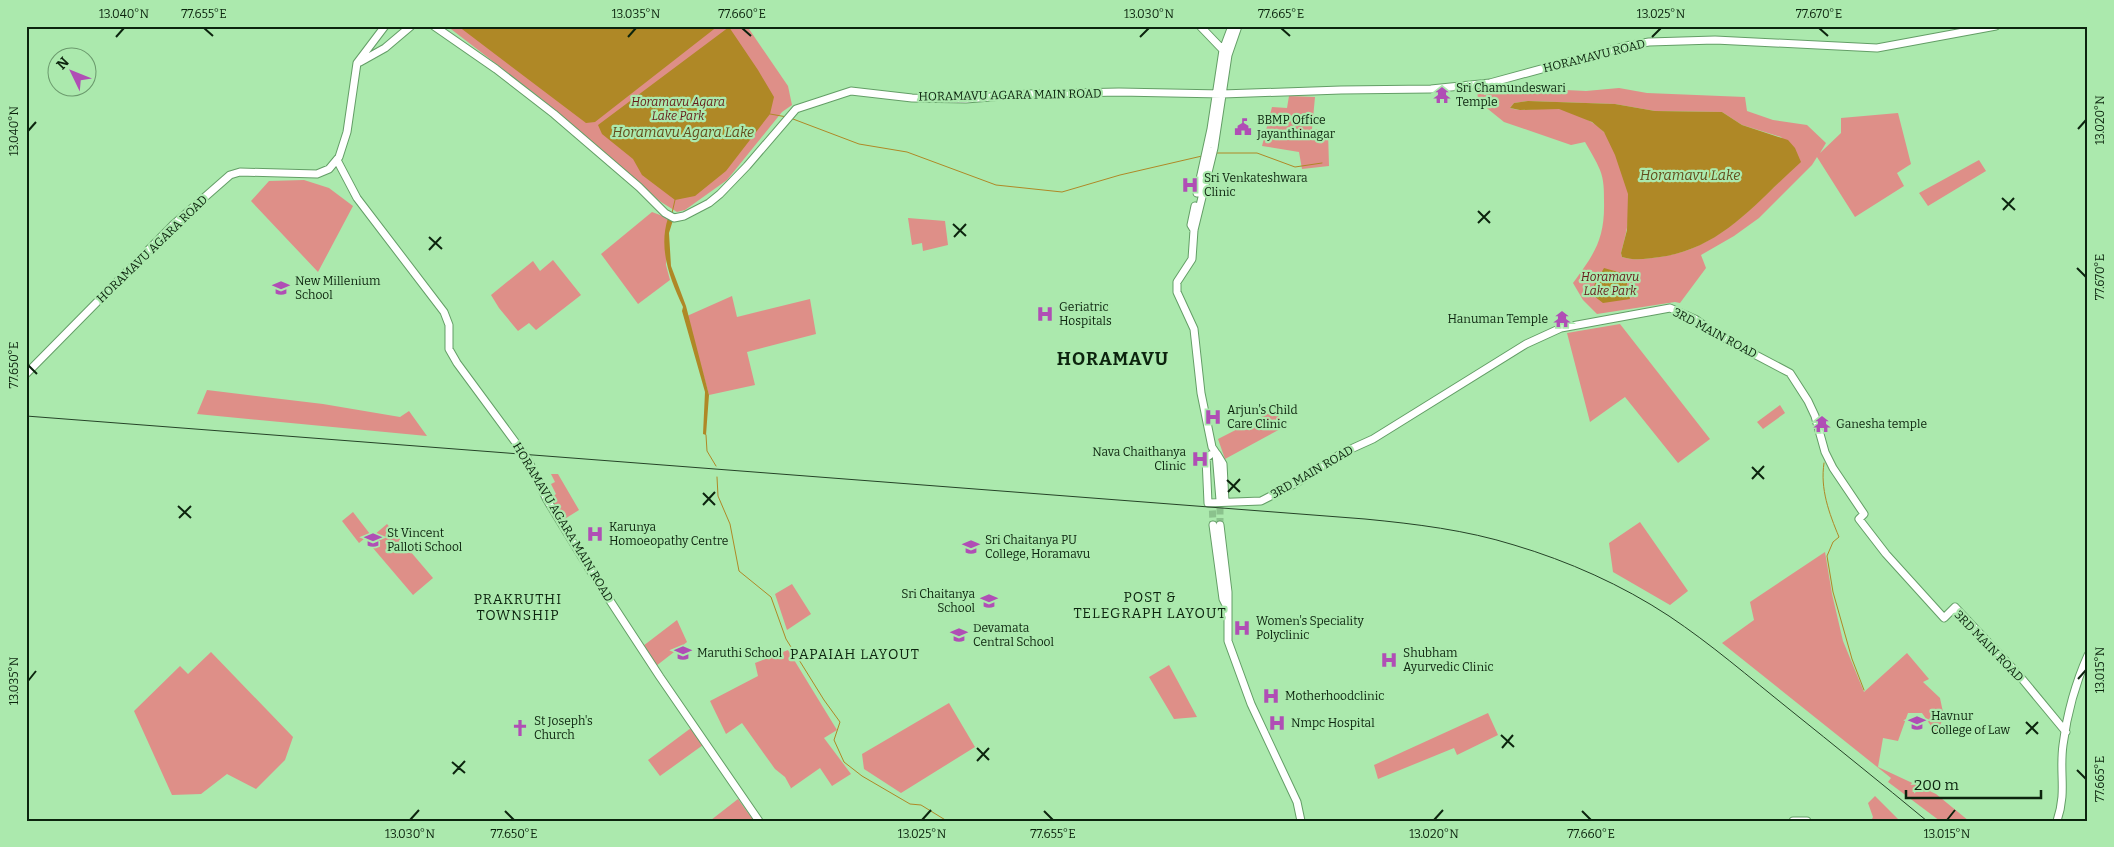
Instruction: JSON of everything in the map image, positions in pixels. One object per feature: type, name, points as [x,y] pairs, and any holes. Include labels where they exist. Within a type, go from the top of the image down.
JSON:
[{"type":"street","points":[[337,160],[347,132],[357,63],[386,26]]},
{"type":"street","points":[[357,63],[385,48],[411,26]]},
{"type":"street","name":"HORAMAVU AGARA MAIN ROAD","points":[[434,26],[496,69],[554,114],[672,217],[684,216],[701,208],[720,194],[748,166],[791,112],[803,106],[851,91],[912,98],[966,99],[1028,94],[1119,92],[1219,94]]},
{"type":"street","points":[[1200,26],[1223,50]]},
{"type":"street","points":[[1219,94],[1223,50],[1232,26]]},
{"type":"street","points":[[1219,501],[1213,452],[1201,393],[1194,329],[1177,292],[1177,282],[1192,259],[1194,230],[1191,225],[1208,156],[1228,55],[1238,26]]},
{"type":"street","name":"HORAMAVU ROAD","points":[[1219,94],[1454,88],[1490,83],[1626,46],[1649,42],[1715,40],[1877,48],[1996,26]]},
{"type":"street","name":"HORAMAVU AGARA MAIN ROAD","points":[[337,160],[357,198],[444,312],[449,325],[449,349],[457,363],[524,455],[548,501],[588,567],[660,677],[759,821]]},
{"type":"street","name":"HORAMAVU AGARA ROAD","points":[[26,374],[173,225],[230,175],[240,172],[317,174],[329,169],[337,160]]},
{"type":"street","name":"3RD MAIN ROAD","points":[[1219,501],[1261,501],[1298,482],[1342,453],[1373,439],[1526,344],[1561,328],[1670,308],[1790,373],[1815,416],[1825,452],[1833,468],[1864,514],[1858,519],[1872,538],[1944,618],[1955,607],[2018,674],[2066,732]]},
{"type":"street","points":[[1213,452],[1206,458],[1207,500],[1208,503],[1219,501]]},
{"type":"street","points":[[1213,452],[1223,464],[1219,501]]},
{"type":"street","points":[[1216,525],[1223,600],[1228,612],[1228,641],[1251,704],[1297,802],[1301,821]]},
{"type":"street","points":[[2055,821],[2063,787],[2063,745],[2070,705],[2088,655]]},
{"type":"street","points":[[1793,821],[1807,821]]},
{"type":"green space","name":"Horamavu Agara Lake Park","points":[[447,26],[747,26],[788,86],[792,105],[782,112],[727,180],[685,210],[677,212],[661,202],[543,100]]},
{"type":"green space","name":"Horamavu Lake Park","points":[[1482,85],[1484,95],[1522,88],[1586,91],[1619,88],[1647,93],[1745,97],[1747,111],[1773,120],[1807,125],[1826,143],[1820,153],[1841,133],[1841,118],[1898,113],[1911,164],[1897,173],[1904,186],[1855,217],[1817,157],[1812,165],[1759,218],[1734,236],[1701,255],[1706,268],[1680,303],[1675,302],[1597,314],[1583,300],[1573,283],[1593,254],[1603,226],[1604,185],[1595,159],[1585,142],[1571,145],[1504,122],[1478,101],[1477,86]],"holes":[[[1528,101],[1615,104],[1655,111],[1722,112],[1742,125],[1781,137],[1800,162],[1753,207],[1720,234],[1681,252],[1645,259],[1622,257],[1621,253],[1629,215],[1629,200],[1622,170],[1608,137],[1600,128],[1566,110],[1554,108],[1522,110],[1510,108],[1514,103]]]},
{"type":"green space","points":[[1289,96],[1315,97],[1312,129],[1328,131],[1329,166],[1302,169],[1299,152],[1262,146],[1272,107],[1287,108]]},
{"type":"green space","points":[[1979,160],[1986,171],[1928,206],[1919,193]]},
{"type":"green space","points":[[304,180],[329,188],[353,206],[318,272],[251,201],[269,181]]},
{"type":"green space","points":[[652,212],[668,218],[666,265],[670,280],[638,304],[601,254]]},
{"type":"green space","points":[[908,218],[945,221],[948,245],[923,251],[922,243],[912,245]]},
{"type":"green space","points":[[553,260],[581,295],[536,330],[529,323],[518,331],[491,295],[533,261],[540,271]]},
{"type":"green space","points":[[732,296],[737,317],[810,299],[816,334],[747,352],[755,385],[709,395],[687,316]]},
{"type":"green space","points":[[1620,324],[1710,439],[1678,463],[1625,397],[1590,422],[1567,333]]},
{"type":"green space","points":[[207,390],[323,404],[400,417],[409,411],[427,436],[197,414]]},
{"type":"green space","points":[[1780,405],[1785,413],[1763,429],[1757,422]]},
{"type":"green space","points":[[1275,410],[1284,427],[1225,459],[1218,439]]},
{"type":"green space","points":[[551,474],[558,474],[579,510],[563,520],[550,499],[556,494],[551,484],[555,482]]},
{"type":"green space","points":[[353,512],[370,534],[359,543],[342,521]]},
{"type":"green space","points":[[1640,522],[1688,591],[1670,605],[1613,572],[1609,543]]},
{"type":"green space","points":[[387,524],[433,578],[413,595],[367,541]]},
{"type":"green space","points":[[1825,552],[1843,641],[1864,692],[1907,653],[1929,679],[1923,682],[1940,698],[1944,717],[1936,733],[1922,713],[1908,713],[1898,741],[1883,738],[1878,767],[1936,794],[1969,821],[1940,821],[1888,782],[1891,778],[1722,643],[1754,620],[1750,602]]},
{"type":"green space","points":[[792,584],[811,614],[787,630],[775,594]]},
{"type":"green space","points":[[677,620],[687,642],[656,666],[643,646]]},
{"type":"green space","points":[[788,650],[837,730],[824,738],[851,774],[832,786],[820,768],[790,789],[785,777],[775,769],[742,723],[726,734],[710,701],[758,676],[755,663]]},
{"type":"green space","points":[[211,652],[293,737],[285,760],[256,789],[227,774],[201,794],[172,795],[134,711],[180,666],[188,674]]},
{"type":"green space","points":[[1169,665],[1197,717],[1174,719],[1149,677]]},
{"type":"green space","points":[[949,703],[975,747],[901,793],[864,769],[862,754]]},
{"type":"green space","points":[[1488,713],[1498,735],[1457,755],[1454,748],[1378,779],[1374,765]]},
{"type":"green space","points":[[691,728],[703,745],[660,776],[648,760]]},
{"type":"green space","points":[[1875,796],[1900,821],[1871,821],[1873,817],[1868,803]]},
{"type":"green space","points":[[738,799],[754,821],[711,820]]},
{"type":"water","name":"Horamavu Agara Lake","points":[[458,26],[718,26],[595,122],[586,123]]},
{"type":"water","name":"Horamavu Agara Lake","points":[[729,27],[774,97],[770,114],[726,171],[695,196],[675,200],[642,175],[633,159],[602,134],[598,125]]},
{"type":"water","name":"Horamavu Lake","points":[[1528,101],[1615,104],[1655,111],[1722,112],[1742,125],[1788,140],[1795,148],[1801,162],[1737,221],[1720,234],[1702,244],[1682,252],[1660,257],[1631,259],[1622,257],[1621,253],[1627,230],[1628,194],[1615,155],[1604,132],[1592,122],[1559,109],[1520,110],[1510,108],[1514,103]]},
{"type":"water","points":[[668,218],[673,220],[669,233],[671,266],[686,306],[709,395],[706,435],[703,434],[705,392],[682,311],[683,307],[667,264],[664,241]]},
{"type":"water","points":[[1604,268],[1625,274],[1630,299],[1603,303],[1594,296],[1592,289]]},
{"type":"waterway","points":[[770,114],[787,117]]},
{"type":"waterway","points":[[793,119],[859,144],[907,152],[996,185],[1062,192],[1120,175],[1202,156]]},
{"type":"waterway","points":[[1216,153],[1257,153],[1295,167],[1322,163]]},
{"type":"waterway","points":[[672,213],[675,200]]},
{"type":"waterway","points":[[706,435],[707,451],[716,466]]},
{"type":"waterway","points":[[1824,463],[1824,492],[1839,537],[1833,542],[1827,556],[1833,592],[1852,659],[1864,690]]},
{"type":"waterway","points":[[717,477],[718,496],[730,524],[739,571],[771,597],[786,639],[840,722],[834,740],[844,762],[862,776],[910,804],[921,805],[947,821]]},
{"type":"tunnel","points":[[1212,500],[1213,525]]},
{"type":"tunnel","points":[[1220,500],[1220,525]]},
{"type":"railway","points":[[26,416],[1365,519],[1422,525],[1478,535],[1534,551],[1574,566],[1614,584],[1669,616],[1730,661],[1927,821]]},
{"type":"place","name":"Sri Chamundeswari Temple","points":[[1442,95]]},
{"type":"place","name":"BBMP Office Jayanthinagar","points":[[1243,127]]},
{"type":"place","name":"Sri Venkateshwara Clinic","points":[[1190,185]]},
{"type":"place","name":"New Millenium School","points":[[281,288]]},
{"type":"place","name":"Geriatric Hospitals","points":[[1045,314]]},
{"type":"place","name":"Hanuman Temple","points":[[1562,319]]},
{"type":"place","name":"Arjun's Child Care Clinic","points":[[1213,417]]},
{"type":"place","name":"Ganesha temple","points":[[1822,424]]},
{"type":"place","name":"Nava Chaithanya Clinic","points":[[1200,459]]},
{"type":"place","name":"Karunya Homoeopathy Centre","points":[[595,534]]},
{"type":"place","name":"St Vincent Palloti School","points":[[373,540]]},
{"type":"place","name":"Sri Chaitanya PU College, Horamavu","points":[[971,547]]},
{"type":"place","name":"Sri Chaitanya School","points":[[989,601]]},
{"type":"place","name":"Women's Speciality Polyclinic","points":[[1242,628]]},
{"type":"place","name":"Devamata Central School","points":[[959,635]]},
{"type":"place","name":"Maruthi School","points":[[683,653]]},
{"type":"place","name":"Shubham Ayurvedic Clinic","points":[[1389,660]]},
{"type":"place","name":"Motherhoodclinic","points":[[1271,696]]},
{"type":"place","name":"Nmpc Hospital","points":[[1277,723]]},
{"type":"place","name":"Havnur College of Law","points":[[1917,723]]},
{"type":"place","name":"St Joseph's Church","points":[[520,728]]},
{"type":"district","name":"HORAMAVU","points":[[1113,359]]},
{"type":"district","name":"POST & TELEGRAPH LAYOUT","points":[[1150,606]]},
{"type":"district","name":"PRAKRUTHI TOWNSHIP","points":[[518,608]]},
{"type":"district","name":"PAPAIAH LAYOUT","points":[[855,654]]}]
